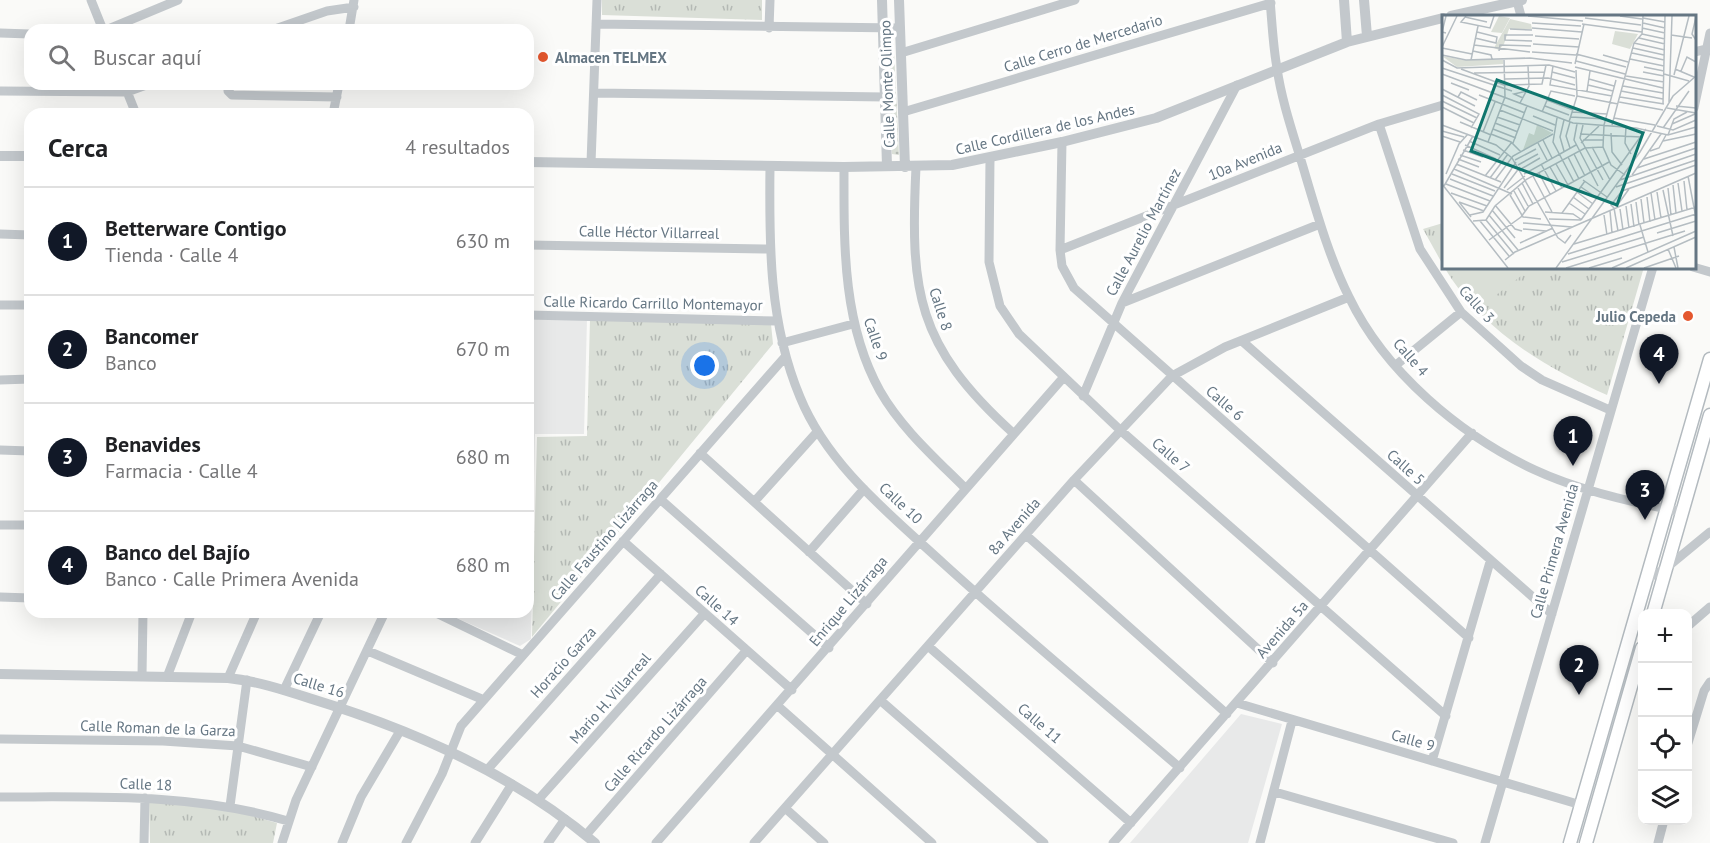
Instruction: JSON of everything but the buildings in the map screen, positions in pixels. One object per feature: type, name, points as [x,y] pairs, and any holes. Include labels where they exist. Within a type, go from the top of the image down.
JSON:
[{"type":"main road","points":[[1570,843],[1710,359]]},
{"type":"main road","points":[[1654,609],[1710,415]]},
{"type":"main road","points":[[1586,843],[1638,671]]},
{"type":"street","points":[[91,0],[101,24]]},
{"type":"street","points":[[119,24],[178,0]]},
{"type":"street","points":[[591,163],[597,0]]},
{"type":"street","points":[[769,28],[770,0]]},
{"type":"street","name":"Calle Monte Olimpo","points":[[882,0],[887,166]]},
{"type":"street","name":"Calle Monte Olimpo","points":[[899,0],[903,112],[910,167]]},
{"type":"street","points":[[901,53],[1075,0]]},
{"type":"street","points":[[1344,0],[1347,42]]},
{"type":"street","points":[[1364,0],[1367,36]]},
{"type":"street","name":"Calle 4","points":[[1271,1],[1277,69],[1320,224],[1349,297],[1367,327],[1396,365],[1436,405],[1472,433],[1528,466],[1588,489],[1683,512]]},
{"type":"street","name":"Calle Cerro de Mercedario","points":[[903,112],[1271,1]]},
{"type":"street","points":[[1456,15],[1520,1]]},
{"type":"street","points":[[288,24],[354,3],[350,24]]},
{"type":"street","name":"Calle Cordillera de los Andes","points":[[534,162],[844,167],[952,165],[1062,142],[1156,118],[1347,42],[1442,18]]},
{"type":"street","points":[[596,24],[900,28]]},
{"type":"street","points":[[0,33],[24,34]]},
{"type":"street","points":[[1695,103],[1710,33]]},
{"type":"street","points":[[1695,52],[1707,49]]},
{"type":"street","name":"Calle Aurelio Martínez","points":[[1083,396],[1122,303],[1237,85]]},
{"type":"street","points":[[0,91],[42,90]]},
{"type":"street","points":[[126,90],[133,108]]},
{"type":"street","points":[[228,90],[232,95],[337,97]]},
{"type":"street","points":[[334,108],[338,90]]},
{"type":"street","points":[[595,93],[885,97]]},
{"type":"street","name":"10a Avenida","points":[[1060,250],[1379,124],[1442,105]]},
{"type":"street","name":"Calle 3","points":[[1379,124],[1420,249],[1461,312],[1528,371],[1542,380],[1610,410]]},
{"type":"street","name":"Calle 6","points":[[1062,142],[1060,250],[1062,266],[1074,288],[1112,325],[1469,638]]},
{"type":"street","points":[[0,156],[24,156]]},
{"type":"street","name":"Calle 7","points":[[990,158],[989,262],[1000,306],[1019,334],[1119,429],[1446,716]]},
{"type":"street","name":"Calle 10","points":[[770,166],[769,249],[777,321],[785,357],[800,399],[817,432],[864,489],[919,541],[976,593],[1180,768]]},
{"type":"street","name":"Calle 9","points":[[844,167],[844,233],[853,324],[865,357],[890,406],[965,488]]},
{"type":"street","name":"Calle 8","points":[[910,167],[915,265],[920,297],[938,347],[951,368],[1013,432]]},
{"type":"street","points":[[1122,303],[1320,224]]},
{"type":"street","points":[[0,234],[24,235]]},
{"type":"street","name":"Calle Héctor Villarreal","points":[[534,245],[769,249]]},
{"type":"street","name":"Calle Primera Avenida","points":[[1485,843],[1653,268]]},
{"type":"street","points":[[1695,268],[1710,272]]},
{"type":"street","name":"8a Avenida","points":[[754,843],[1119,429],[1172,376],[1208,355],[1349,297]]},
{"type":"street","points":[[0,305],[24,305]]},
{"type":"street","points":[[1396,365],[1461,312]]},
{"type":"street","name":"Calle Ricardo Carrillo Montemayor","points":[[534,315],[777,321]]},
{"type":"street","points":[[782,343],[853,324]]},
{"type":"street","name":"Calle 5","points":[[1242,341],[1416,497],[1552,614]]},
{"type":"street","name":"Calle Faustino Lizárraga","points":[[406,843],[442,774],[457,733],[523,654],[785,357]]},
{"type":"street","name":"Enrique Lizárraga","points":[[656,843],[829,648],[1013,432],[1063,378]]},
{"type":"street","points":[[0,380],[24,380]]},
{"type":"street","points":[[754,502],[817,432]]},
{"type":"street","name":"Avenida 5a","points":[[1113,843],[1472,433]]},
{"type":"street","points":[[0,450],[24,451]]},
{"type":"street","points":[[700,453],[867,604]]},
{"type":"street","points":[[1074,480],[1273,663]]},
{"type":"street","points":[[808,552],[864,489]]},
{"type":"street","points":[[660,499],[829,648]]},
{"type":"street","points":[[0,525],[24,525]]},
{"type":"street","points":[[1646,579],[1665,569],[1710,532]]},
{"type":"street","points":[[1026,535],[1227,714]]},
{"type":"street","name":"Calle 14","points":[[623,541],[792,690]]},
{"type":"street","points":[[1432,761],[1490,562]]},
{"type":"street","name":"Horacio Garza","points":[[487,770],[661,574]]},
{"type":"street","points":[[0,597],[24,598]]},
{"type":"street","points":[[1692,623],[1710,607]]},
{"type":"street","name":"Mario H. Villarreal","points":[[538,800],[704,614]]},
{"type":"street","points":[[142,676],[143,618]]},
{"type":"street","points":[[167,677],[190,618]]},
{"type":"street","points":[[228,678],[254,618]]},
{"type":"street","points":[[284,690],[318,618]]},
{"type":"street","points":[[282,843],[288,821],[312,766],[382,618]]},
{"type":"street","points":[[447,618],[523,654]]},
{"type":"street","name":"Calle 11","points":[[928,646],[1131,823]]},
{"type":"street","points":[[368,651],[484,700]]},
{"type":"street","name":"Calle Ricardo Lizárraga","points":[[591,839],[746,651]]},
{"type":"street","name":"Calle 16","points":[[0,674],[228,678],[247,680],[284,690],[400,730],[450,752],[487,770],[538,800],[591,839]]},
{"type":"street","points":[[230,806],[247,680]]},
{"type":"street","points":[[1692,731],[1707,687]]},
{"type":"street","points":[[880,700],[1044,843]]},
{"type":"street","name":"Calle 9","points":[[1237,703],[1581,805]]},
{"type":"street","points":[[778,706],[932,843]]},
{"type":"street","points":[[1260,843],[1292,721]]},
{"type":"street","points":[[342,843],[361,797],[400,730]]},
{"type":"street","name":"Calle Roman de la Garza","points":[[0,740],[163,741],[238,746],[312,766]]},
{"type":"street","points":[[475,843],[512,784]]},
{"type":"street","points":[[1275,792],[1453,843]]},
{"type":"street","name":"Calle 18","points":[[0,797],[145,798],[230,806],[288,821]]},
{"type":"street","points":[[144,843],[145,798]]},
{"type":"street","points":[[785,808],[824,843]]},
{"type":"street","points":[[548,843],[564,819]]},
{"type":"street","points":[[1658,843],[1663,825]]},
{"type":"shaded area","points":[[534,319],[587,319],[584,434],[535,434],[534,485]]},
{"type":"shaded area","points":[[457,618],[531,618],[531,639],[520,646]]},
{"type":"shaded area","points":[[1241,714],[1282,724],[1248,843],[1130,843]]},
{"type":"green space","points":[[602,0],[762,0],[762,20],[602,15]]},
{"type":"green space","points":[[893,31],[899,155],[892,154],[886,33]]},
{"type":"green space","points":[[1442,223],[1442,263],[1423,229]]},
{"type":"green space","points":[[1445,268],[1644,268],[1607,395],[1560,372],[1515,343],[1476,309]]},
{"type":"green space","points":[[1455,268],[1532,268],[1483,305]]},
{"type":"green space","points":[[590,319],[771,324],[773,344],[532,637],[537,437],[587,436]]},
{"type":"green space","points":[[149,802],[228,809],[277,823],[273,843],[150,843]]},
{"type":"place","name":"Almacen TELMEX","points":[[543,57]]},
{"type":"place","name":"Julio Cepeda","points":[[1688,316]]},
{"type":"place","name":"Banco del Bajío","points":[[1659,384]]},
{"type":"place","name":"Betterware Contigo","points":[[1573,466]]},
{"type":"place","name":"Benavides","points":[[1645,520]]},
{"type":"place","name":"Bancomer","points":[[1579,695]]}]
